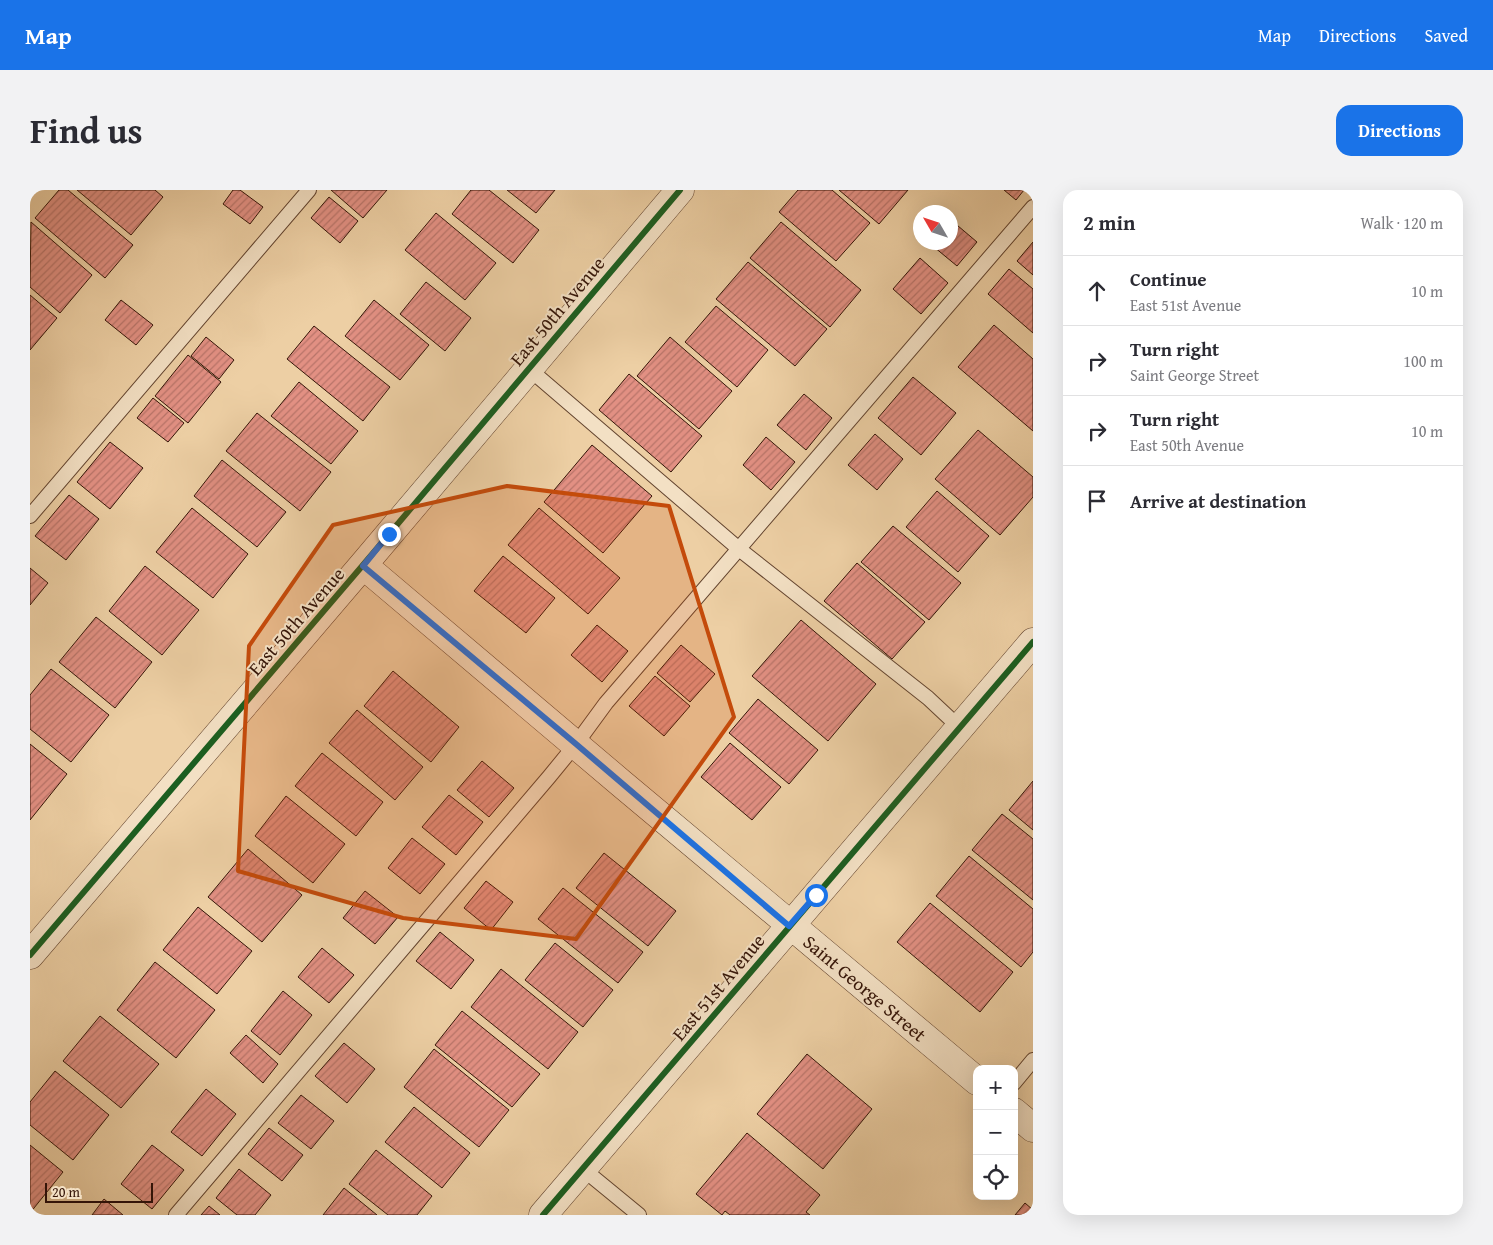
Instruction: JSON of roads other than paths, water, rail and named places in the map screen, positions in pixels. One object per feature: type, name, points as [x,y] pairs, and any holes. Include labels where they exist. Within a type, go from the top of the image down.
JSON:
[{"type":"street","name":"East 50th Avenue","points":[[30,955],[363,566],[680,190]]},
{"type":"street","name":"Saint George Street","points":[[363,566],[576,744],[789,926],[973,1078]]},
{"type":"street","name":"East 51st Avenue","points":[[543,1215],[1033,642]]},
{"type":"street","points":[[1018,1115],[1033,1128]]},
{"type":"lane","points":[[30,516],[309,190]]},
{"type":"lane","points":[[176,1215],[576,744],[606,703],[1033,207]]},
{"type":"lane","points":[[528,368],[739,549],[928,698],[960,728]]},
{"type":"lane","points":[[1018,1078],[1033,1060]]},
{"type":"lane","points":[[582,1169],[638,1215]]}]
